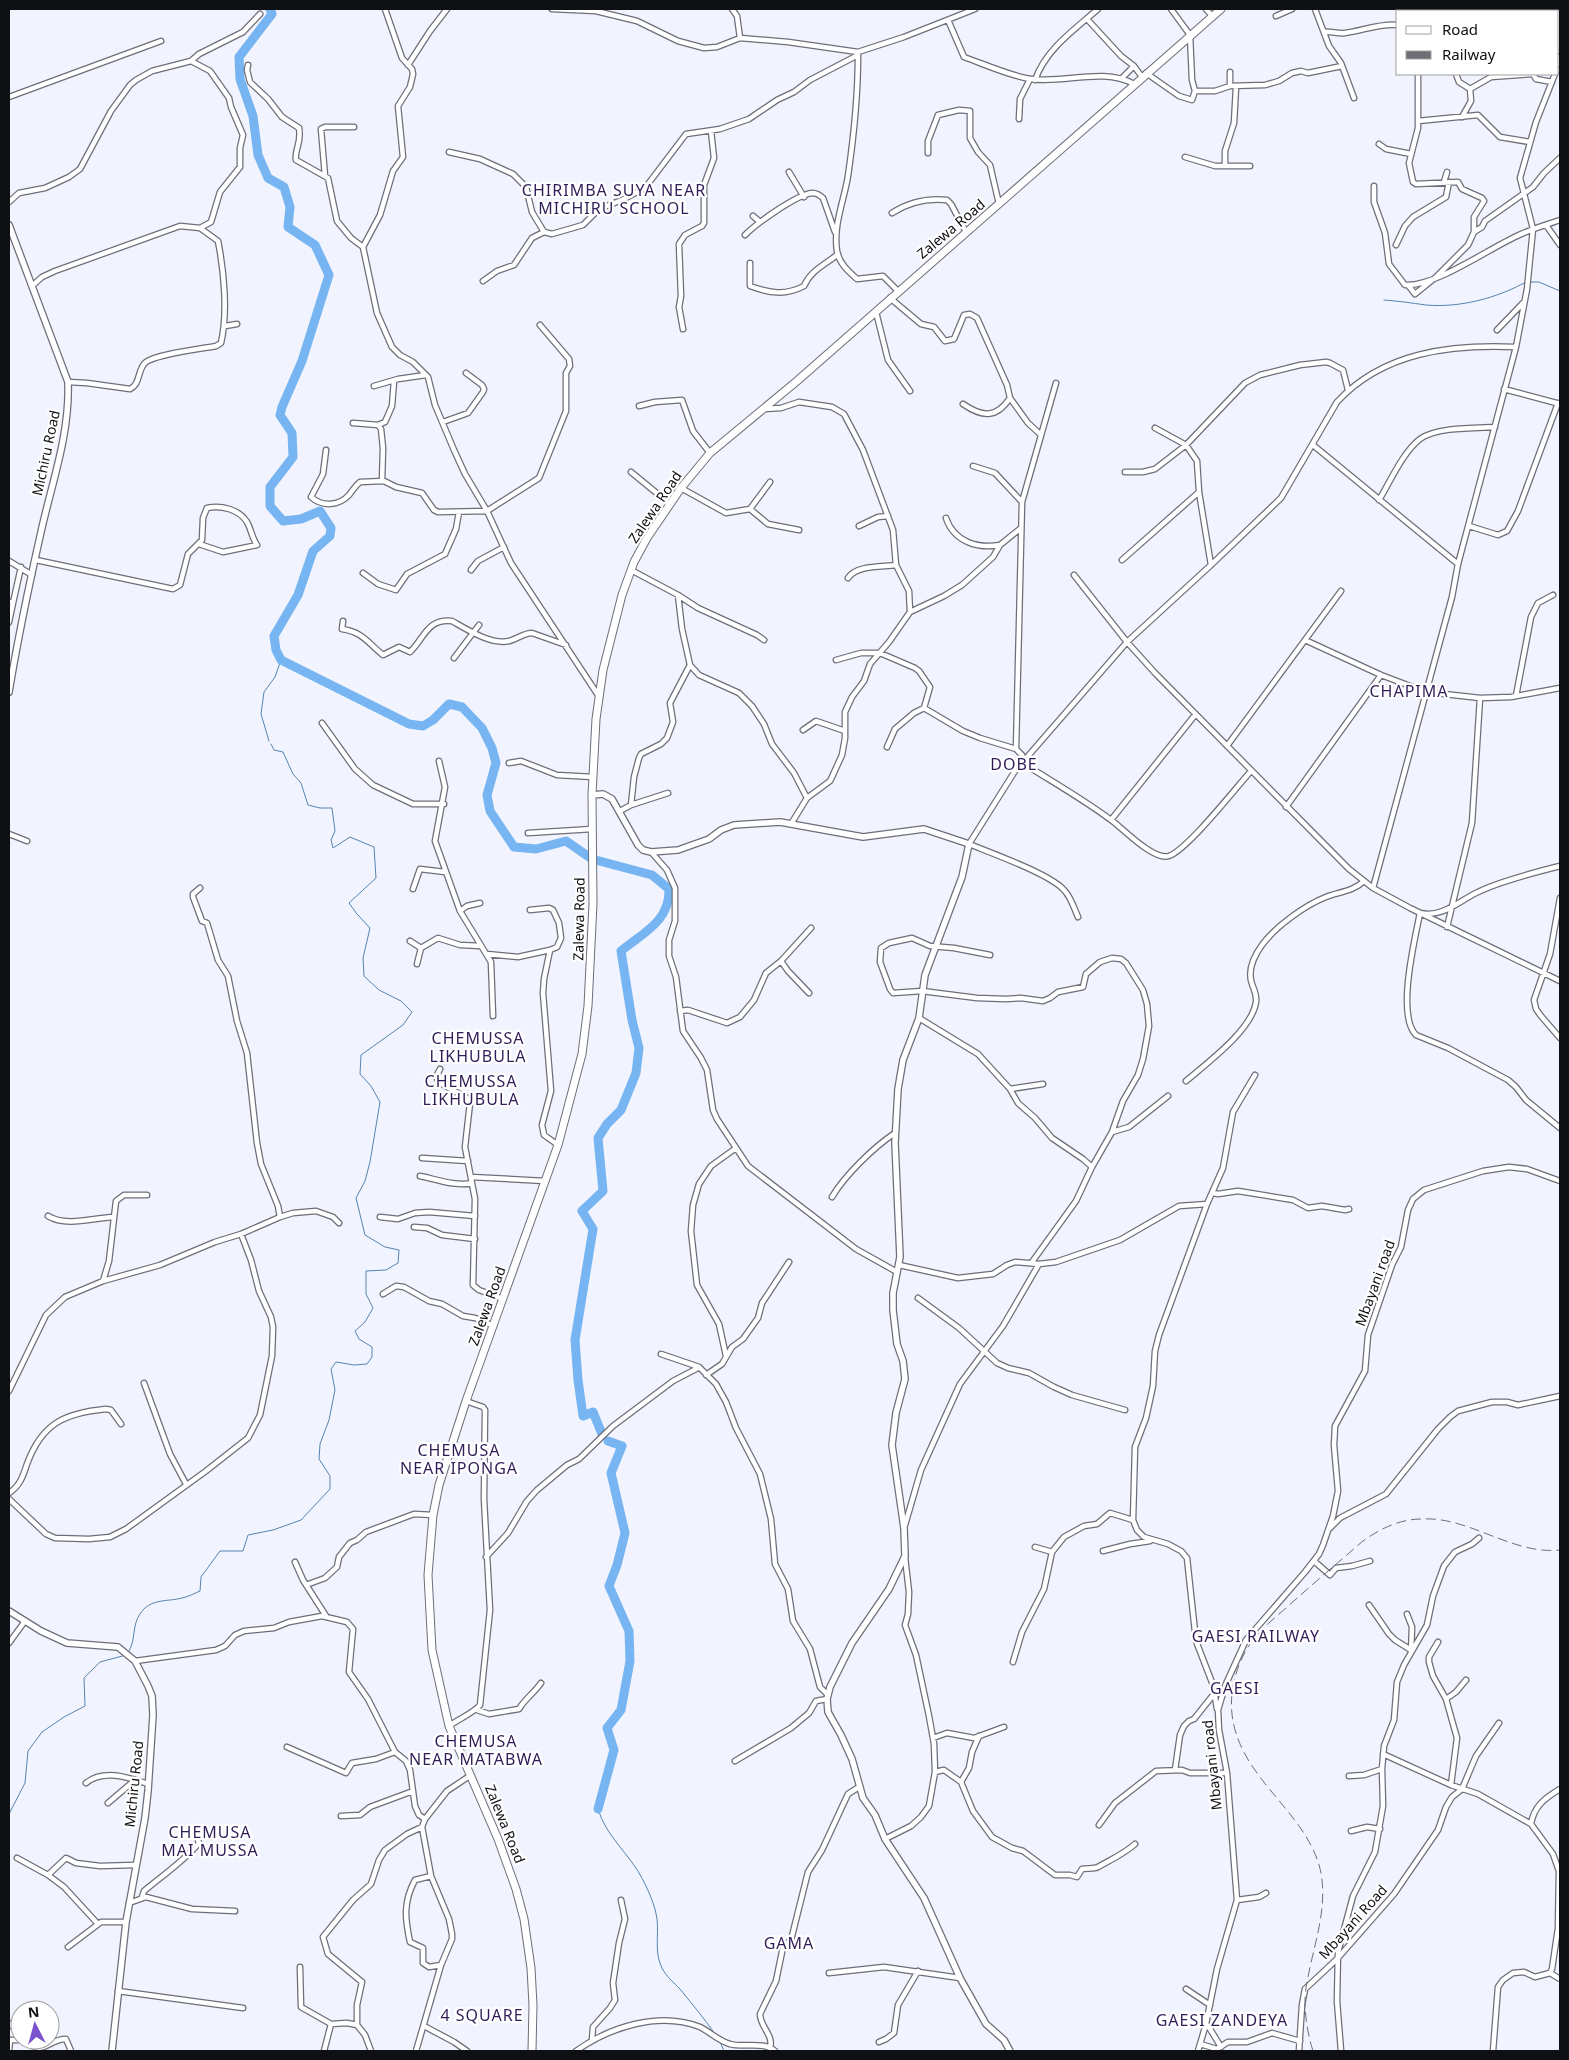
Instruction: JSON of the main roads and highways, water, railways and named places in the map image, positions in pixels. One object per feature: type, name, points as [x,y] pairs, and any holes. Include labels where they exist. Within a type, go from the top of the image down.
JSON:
[{"type":"highway","name":"Zalewa Road","points":[[532,2051],[532,1988],[524,1919],[506,1861],[449,1726],[436,1674],[430,1626],[428,1575],[433,1515],[438,1485],[466,1401],[558,1145],[582,1054],[588,1006],[593,904],[592,795],[594,735],[598,695],[614,620],[632,570],[647,538],[681,488],[710,453],[898,292],[1221,9]]},
{"type":"waterway","points":[[270,9],[272,14],[239,57],[240,79],[253,116],[258,155],[268,178],[284,187],[290,207],[288,227],[315,245],[329,275],[302,361],[282,407],[280,415],[292,433],[293,457],[270,487],[270,506],[283,521],[301,519],[320,511],[331,528],[330,536],[313,551],[298,595],[274,636],[276,650],[281,660],[409,724],[423,726],[433,720],[449,704],[462,707],[482,728],[492,748],[496,763],[487,795],[490,811],[514,847],[536,849],[566,841],[592,859],[652,875],[669,889],[665,910],[660,918],[647,931],[621,951],[632,1020],[639,1048],[636,1073],[621,1110],[607,1124],[598,1138],[603,1191],[582,1211],[593,1229],[575,1340],[578,1380],[583,1416],[593,1412],[602,1434]]},
{"type":"waterway","points":[[1384,300],[1439,306],[1452,305],[1491,297],[1526,282]]},
{"type":"waterway","points":[[1530,282],[1539,282],[1560,291]]},
{"type":"waterway","points":[[269,741],[261,714],[264,692],[275,677],[281,660]]},
{"type":"waterway","points":[[129,1651],[133,1642],[136,1623],[144,1609],[154,1603],[184,1597],[200,1591],[201,1577],[220,1551],[243,1551],[248,1535],[273,1530],[301,1520],[330,1489],[330,1476],[319,1459],[320,1444],[329,1420],[335,1390],[331,1369],[336,1362],[354,1365],[367,1364],[372,1357],[372,1347],[359,1339],[355,1331],[365,1322],[373,1308],[366,1294],[366,1271],[386,1270],[398,1263],[399,1250],[385,1247],[365,1235],[356,1198],[365,1181],[370,1162],[380,1102],[371,1086],[360,1074],[361,1055],[403,1025],[412,1012],[401,1001],[379,990],[364,976],[363,958],[370,928],[349,903],[376,878],[374,847],[350,837],[333,848],[331,840],[335,831],[332,808],[308,805],[301,783],[293,774],[283,752],[274,750],[271,744]]},
{"type":"waterway","points":[[598,1809],[614,1750],[607,1728],[621,1710],[630,1661],[629,1631],[609,1586],[617,1565],[625,1533],[611,1473],[622,1446],[608,1441]]},
{"type":"waterway","points":[[9,1814],[25,1783],[28,1751],[42,1732],[85,1706],[84,1678],[100,1662],[126,1655]]},
{"type":"waterway","points":[[598,1809],[612,1837],[638,1871],[652,1899],[657,1919],[657,1950],[662,1968],[715,2034]]},
{"type":"waterway","points":[[720,2042],[724,2051]]},
{"type":"railway","points":[[1313,2051],[1306,2019],[1305,1995],[1321,1916],[1323,1888],[1321,1873],[1315,1853],[1305,1835],[1254,1770],[1236,1733],[1233,1723],[1232,1691],[1237,1671],[1245,1652],[1269,1623],[1360,1543],[1377,1532],[1395,1524],[1415,1519],[1439,1520],[1456,1523],[1524,1547],[1560,1550]]},
{"type":"district","name":"CHIRIMBA SUYA NEAR MICHIRU SCHOOL","points":[[614,199]]},
{"type":"district","name":"CHAPIMA","points":[[1409,691]]},
{"type":"district","name":"DOBE","points":[[1014,764]]},
{"type":"district","name":"CHEMUSSA LIKHUBULA","points":[[478,1047]]},
{"type":"district","name":"CHEMUSSA LIKHUBULA","points":[[471,1090]]},
{"type":"district","name":"CHEMUSA NEAR IPONGA","points":[[459,1459]]},
{"type":"district","name":"GAESI RAILWAY","points":[[1256,1636]]},
{"type":"district","name":"GAESI","points":[[1235,1688]]},
{"type":"district","name":"CHEMUSA NEAR MATABWA","points":[[476,1750]]},
{"type":"district","name":"CHEMUSA MAI MUSSA","points":[[210,1841]]},
{"type":"district","name":"GAMA","points":[[789,1943]]},
{"type":"district","name":"4 SQUARE","points":[[482,2015]]},
{"type":"district","name":"GAESI ZANDEYA","points":[[1222,2020]]}]
